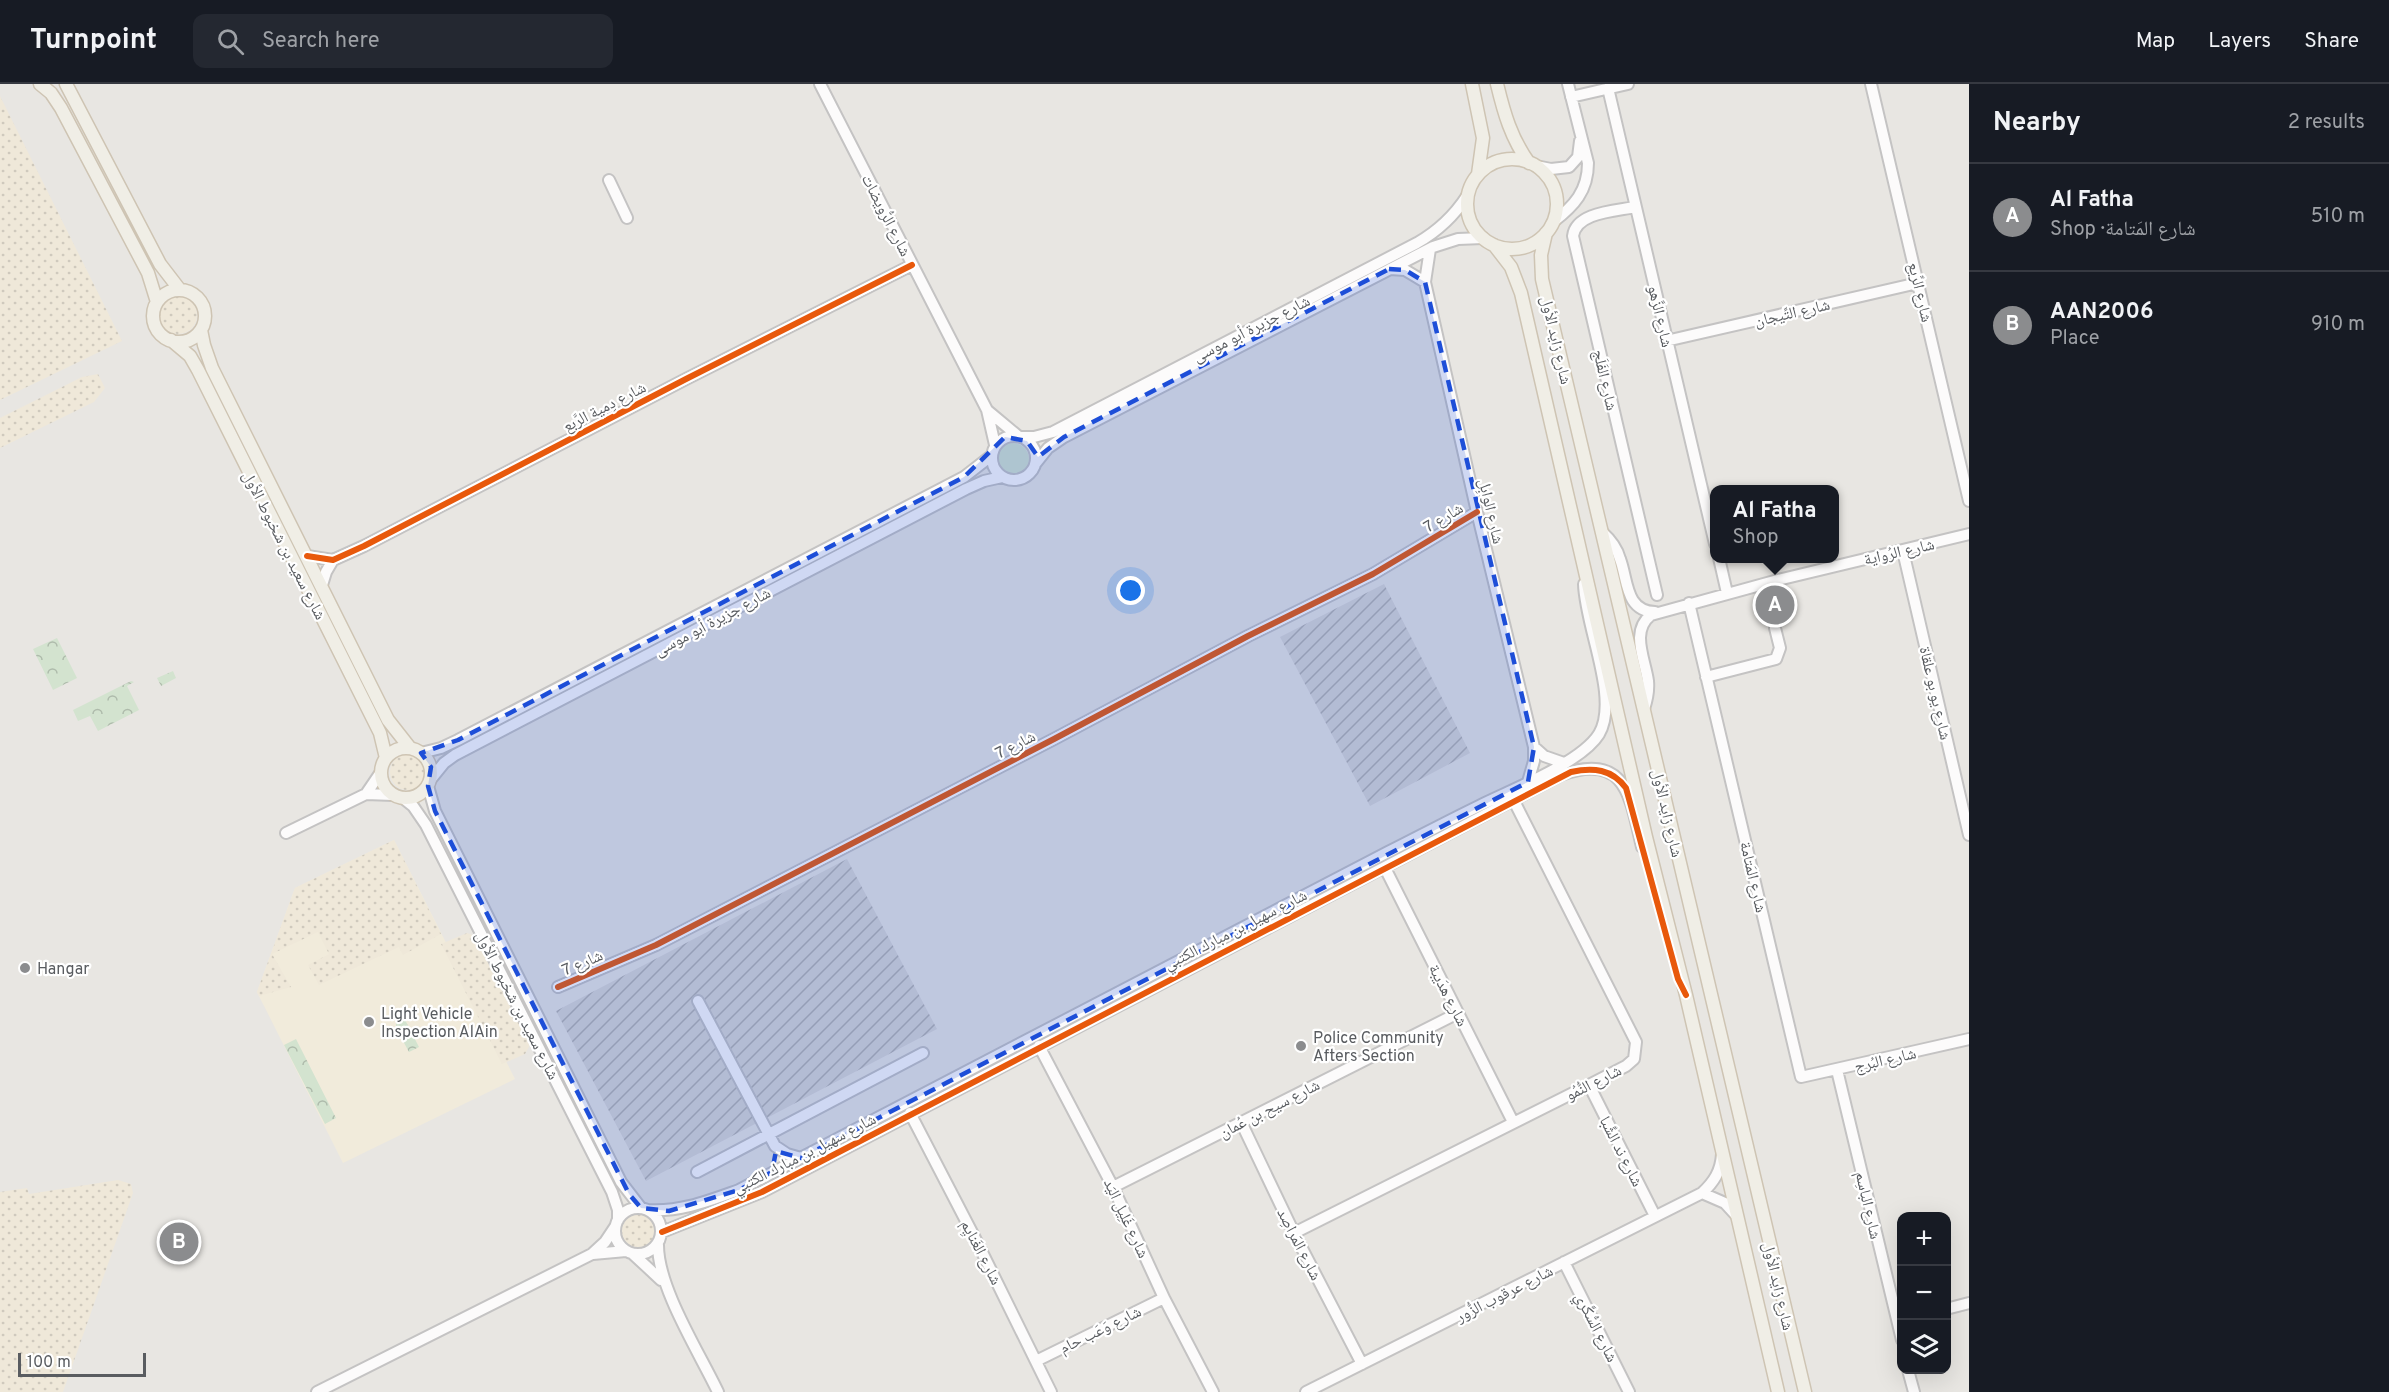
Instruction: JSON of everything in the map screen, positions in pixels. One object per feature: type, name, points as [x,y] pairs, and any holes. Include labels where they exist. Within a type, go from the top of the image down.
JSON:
[{"type":"main road","points":[[40,84],[51,93],[61,108],[148,273],[157,302]]},
{"type":"main road","points":[[66,84],[160,264],[180,290],[191,294],[203,306],[201,330],[191,339],[184,341],[171,340],[163,336],[154,324],[154,309],[157,302],[167,293],[180,290]]},
{"type":"main road","points":[[1472,84],[1484,138],[1477,175],[1467,196],[1470,219],[1489,241],[1510,248],[1526,246],[1550,227],[1557,208],[1556,194],[1546,175],[1532,164],[1517,144],[1507,124],[1497,84]]},
{"type":"main road","points":[[1477,175],[1497,161],[1513,159],[1532,164]]},
{"type":"main road","name":"شارع زايد الأول","points":[[1550,227],[1541,255],[1542,279],[1804,1392]]},
{"type":"main road","name":"شارع زايد الأول","points":[[1489,241],[1511,267],[1521,293],[1778,1392]]},
{"type":"main road","name":"شارع سعيد بن شخبوط الأول","points":[[201,330],[212,368],[392,726],[415,751]]},
{"type":"main road","name":"شارع سعيد بن شخبوط الأول","points":[[171,340],[190,356],[198,370],[380,734],[386,758]]},
{"type":"main road","points":[[396,750],[415,751],[431,767],[429,782],[415,797],[398,796],[385,788],[381,772],[386,758],[396,750]]},
{"type":"street","name":"شارع الرُّويضات","points":[[820,84],[987,410],[993,450]]},
{"type":"street","points":[[1550,227],[1575,205],[1586,184],[1588,163],[1568,84]]},
{"type":"street","points":[[1571,97],[1628,84]]},
{"type":"street","name":"شارع الرِّيع","points":[[1871,84],[1969,501]]},
{"type":"street","name":"شارع الزَّهو","points":[[1608,88],[1710,523]]},
{"type":"street","points":[[1532,164],[1551,169],[1569,167],[1578,158],[1580,137]]},
{"type":"street","points":[[609,180],[627,218]]},
{"type":"street","name":"شارع جزيرة أبو موسى","points":[[1019,437],[1034,437],[1053,432],[1417,243],[1451,218],[1467,196]]},
{"type":"street","name":"شارع الفَلَج","points":[[1635,207],[1583,219],[1576,226],[1573,236],[1657,595]]},
{"type":"street","name":"شارع جزيرة أبو موسى","points":[[1036,463],[1048,448],[1064,438],[1389,269],[1430,249],[1458,239],[1489,241]]},
{"type":"street","name":"شارع الوابِل","points":[[1430,249],[1425,282],[1477,512],[1534,747],[1533,768],[1528,782]]},
{"type":"street","name":"شارع دِمية الرَّبع","points":[[333,560],[912,265]]},
{"type":"street","points":[[1389,269],[1412,273],[1425,282]]},
{"type":"street","name":"شارع التِّيجان","points":[[1666,341],[1918,282]]},
{"type":"street","name":"شارع الرُّويضات","points":[[987,410],[1019,437]]},
{"type":"street","points":[[1019,437],[1032,445],[1035,450],[1036,463],[1029,475],[1023,479],[1002,477],[992,464],[993,450],[1005,438],[1019,437]]},
{"type":"street","name":"شارع جزيرة أبو موسى","points":[[415,751],[441,748],[458,740],[879,521],[963,477],[993,450]]},
{"type":"street","name":"شارع جزيرة أبو موسى","points":[[429,782],[444,763],[455,755],[966,489],[984,481],[1002,477]]},
{"type":"street","name":"شارع 7","points":[[558,987],[656,945],[1248,636],[1373,574],[1477,512]]},
{"type":"street","points":[[1602,532],[1618,552],[1632,601],[1642,610],[1655,612]]},
{"type":"street","name":"شارع الرُواية","points":[[1655,612],[1969,534]]},
{"type":"street","name":"شارع يو بو علقاة","points":[[1903,551],[1969,835]]},
{"type":"street","points":[[307,556],[333,560],[322,585]]},
{"type":"street","points":[[1720,563],[1727,593]]},
{"type":"street","name":"شارع سهيل بن مبارك الكتبي","points":[[645,1209],[669,1211],[692,1207],[739,1190],[1564,763],[1591,744],[1603,727],[1606,713],[1605,691],[1585,602],[1585,566]]},
{"type":"street","name":"شارع المَتامة","points":[[1689,603],[1801,1077]]},
{"type":"street","points":[[1644,709],[1648,685],[1640,634],[1644,621],[1655,612]]},
{"type":"street","points":[[1706,677],[1776,659],[1780,648],[1775,628]]},
{"type":"street","points":[[1534,747],[1551,760],[1564,763]]},
{"type":"street","name":"شارع سهيل بن مبارك الكتبي","points":[[662,1232],[762,1192],[1561,775],[1581,770],[1602,770],[1621,781],[1630,800],[1678,979],[1686,995]]},
{"type":"street","points":[[366,794],[381,772]]},
{"type":"street","name":"شارع سعيد بن شخبوط الأول","points":[[429,782],[435,811],[621,1182],[645,1209]]},
{"type":"street","points":[[286,833],[366,794],[398,796]]},
{"type":"street","name":"شارع سعيد بن شخبوط الأول","points":[[398,796],[413,806],[426,825],[612,1192],[618,1210],[616,1224]]},
{"type":"street","name":"شارع النُّمُو","points":[[1294,1233],[1589,1085],[1630,1063],[1636,1053],[1636,1042],[1514,801]]},
{"type":"street","name":"شارع هدَيبة","points":[[1385,868],[1513,1122]]},
{"type":"street","points":[[698,1000],[775,1146],[787,1154],[801,1158]]},
{"type":"street","name":"شارع سيح بن عُمان","points":[[1113,1187],[1458,1013]]},
{"type":"street","name":"شارع البُرج","points":[[1801,1077],[1969,1039]]},
{"type":"street","name":"شارع غَلِيل اليَد","points":[[1039,1047],[1113,1187],[1164,1298],[1213,1392]]},
{"type":"street","points":[[697,1172],[922,1053]]},
{"type":"street","name":"شارع الباسِم","points":[[1837,1070],[1897,1312]]},
{"type":"street","name":"شارع ند الشِّبا","points":[[1589,1085],[1655,1216]]},
{"type":"street","name":"شارع الغَنايِم","points":[[910,1113],[980,1246],[1051,1392]]},
{"type":"street","name":"شارع المَراصِد","points":[[1241,1122],[1294,1233],[1362,1364]]},
{"type":"street","points":[[772,1172],[775,1146]]},
{"type":"street","name":"شارع عرقوب الزُّور","points":[[1306,1392],[1702,1193],[1714,1180],[1722,1163],[1722,1153]]},
{"type":"street","points":[[1702,1193],[1718,1198],[1736,1215]]},
{"type":"street","points":[[317,1392],[592,1254],[605,1242],[628,1210],[645,1209],[658,1219],[662,1232],[658,1245],[659,1265],[665,1285],[718,1392]]},
{"type":"street","points":[[616,1224],[617,1241],[665,1285]]},
{"type":"street","points":[[592,1254],[646,1253],[658,1245]]},
{"type":"street","name":"شارع السُّكَّري","points":[[1564,1262],[1629,1392]]},
{"type":"street","name":"شارع وَعَب حام","points":[[1036,1361],[1164,1298]]},
{"type":"street","points":[[1951,1308],[1969,1304]]},
{"type":"street","points":[[1909,1374],[1914,1392]]},
{"type":"highlighted area","points":[[1389,269],[1405,270],[1425,282],[1534,747],[1528,782],[801,1158],[776,1151],[772,1172],[739,1190],[669,1211],[641,1208],[629,1194],[435,811],[428,786],[431,767],[421,753],[458,740],[964,477],[1005,437],[1027,441],[1038,457],[1064,437]]},
{"type":"shaded area","points":[[1384,584],[1470,753],[1370,806],[1280,637]]},
{"type":"shaded area","points":[[394,840],[515,1079],[343,1163],[257,992],[295,888]]},
{"type":"shaded area","points":[[847,859],[937,1029],[646,1181],[556,1011]]},
{"type":"green space","points":[[1013,443],[1024,448],[1029,459],[1024,470],[1013,475],[1002,470],[997,459],[1002,448]]},
{"type":"green space","points":[[57,638],[77,678],[53,690],[33,649]]},
{"type":"green space","points":[[173,671],[176,678],[161,686],[157,678]]},
{"type":"green space","points":[[131,681],[134,682],[127,686],[139,710],[98,731],[90,716],[78,721],[73,710]]},
{"type":"green space","points":[[401,1012],[419,1047],[409,1052],[396,1028],[396,1015]]},
{"type":"green space","points":[[296,1039],[336,1118],[325,1124],[284,1045]]},
{"type":"sand","points":[[0,96],[122,341],[0,400]]},
{"type":"sand","points":[[178,296],[191,302],[197,315],[191,328],[178,334],[165,328],[159,315],[165,302]]},
{"type":"sand","points":[[98,374],[105,388],[94,402],[0,448],[0,418],[82,377]]},
{"type":"sand","points":[[408,754],[421,759],[426,772],[421,785],[408,790],[395,785],[390,772],[395,759]]},
{"type":"sand","points":[[394,840],[441,934],[403,955],[399,947],[319,985],[308,965],[329,954],[318,932],[272,954],[291,987],[259,996],[257,992],[295,888]]},
{"type":"sand","points":[[467,933],[475,936],[530,1045],[525,1054],[502,1064],[441,944]]},
{"type":"sand","points":[[118,1180],[131,1184],[133,1193],[63,1392],[0,1392],[0,1192],[27,1188],[29,1194]]},
{"type":"sand","points":[[638,1213],[651,1218],[656,1231],[651,1244],[638,1249],[625,1244],[620,1231],[625,1218]]},
{"type":"cycle path","points":[[307,556],[333,560],[364,546],[912,265]]},
{"type":"cycle path","points":[[558,987],[656,945],[1248,636],[1373,574],[1477,512]]},
{"type":"cycle path","points":[[662,1232],[762,1192],[1571,772],[1594,770],[1608,773],[1626,788],[1678,979],[1686,995]]},
{"type":"place","name":"Al Fatha","points":[[1775,605]]},
{"type":"place","name":"Hangar","points":[[25,968]]},
{"type":"place","name":"Light Vehicle Inspection AlAin","points":[[369,1022]]},
{"type":"place","name":"Police Community Afters Section","points":[[1301,1046]]},
{"type":"place","name":"AAN2006","points":[[179,1242]]}]
